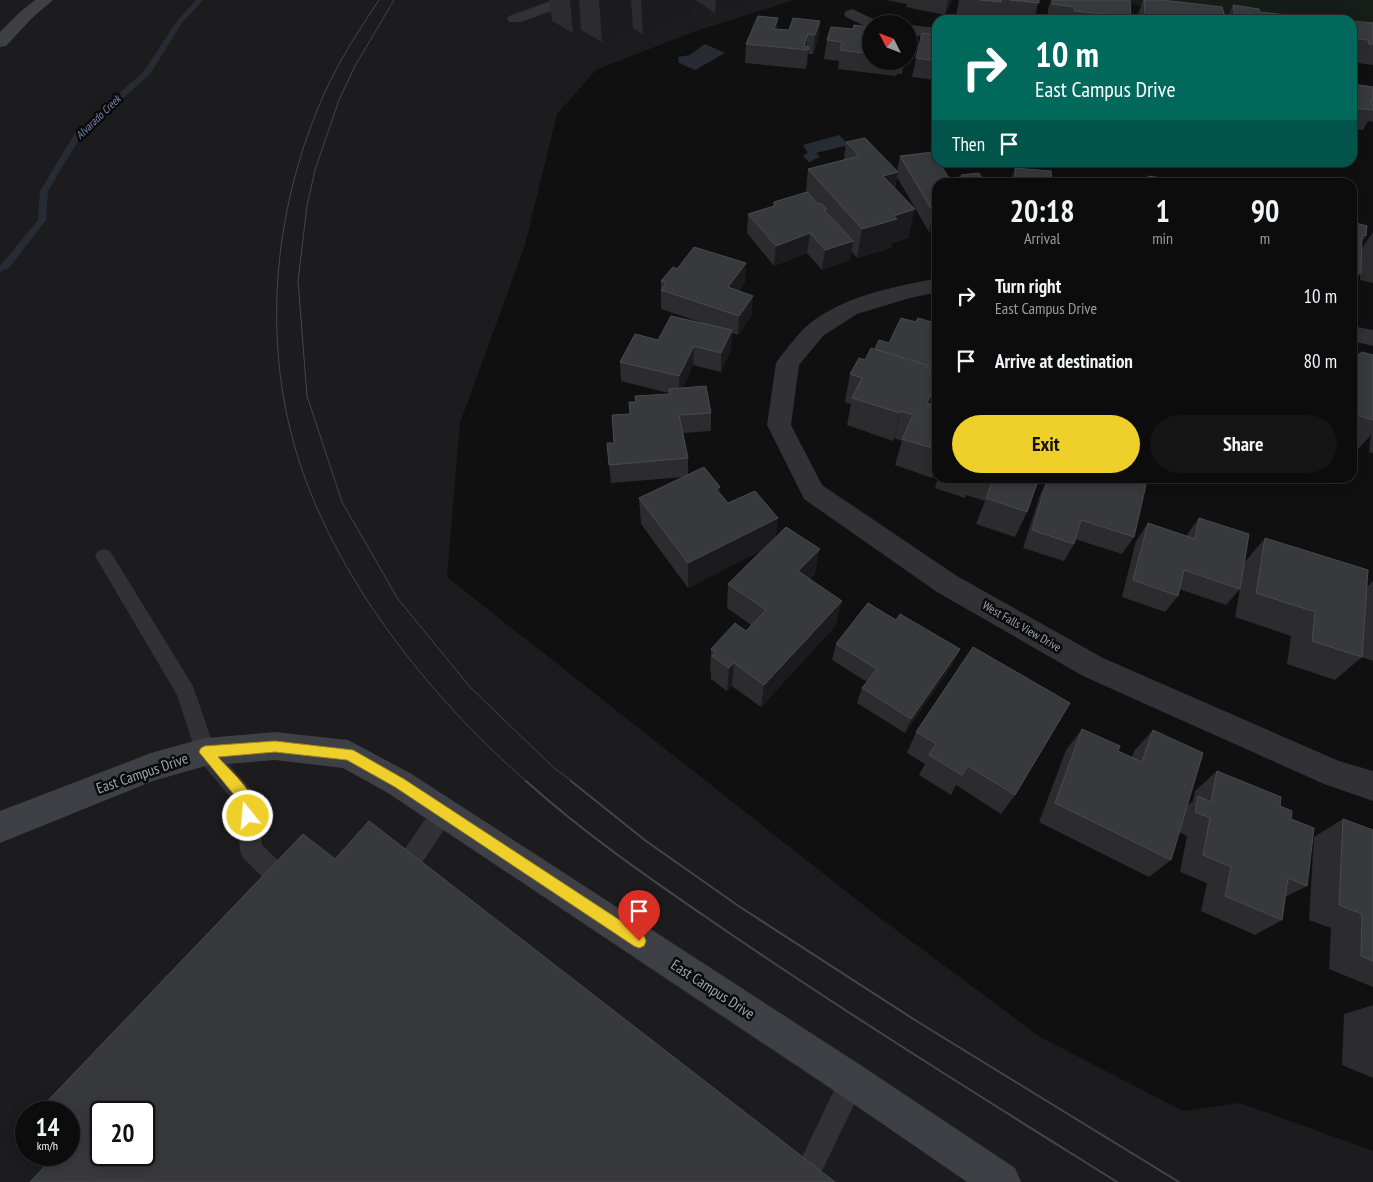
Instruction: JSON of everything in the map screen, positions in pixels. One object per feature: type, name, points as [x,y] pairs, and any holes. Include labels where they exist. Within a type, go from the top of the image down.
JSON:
[{"type":"street","points":[[0,42],[26,15],[45,0]]},
{"type":"street","points":[[515,19],[563,2]]},
{"type":"street","points":[[852,14],[862,19]]},
{"type":"street","points":[[918,31],[932,32]]},
{"type":"street","name":"West Falls View Drive","points":[[932,287],[908,291],[850,309],[815,331],[788,363],[779,425],[813,492],[947,584],[1093,667],[1335,774],[1373,786]]},
{"type":"street","points":[[1357,334],[1373,338]]},
{"type":"street","name":"East Campus Drive","points":[[0,827],[151,768],[205,752],[275,746],[348,754],[399,783],[852,1081],[1001,1182]]},
{"type":"lane","points":[[104,556],[186,692],[205,752],[246,800],[251,850],[292,890]]},
{"type":"lane","points":[[410,861],[443,812]]},
{"type":"lane","points":[[808,1172],[852,1081]]},
{"type":"shaded area","points":[[0,0],[794,0],[693,32],[596,70],[557,114],[525,245],[460,423],[447,577],[876,915],[1040,1037],[1183,1111],[1240,1103],[1373,1151],[1373,1182],[0,1182]]},
{"type":"shaded area","points":[[1094,0],[1373,0],[1373,30],[1357,28],[1357,15],[1227,15]]},
{"type":"shaded area","points":[[705,44],[725,53],[695,70],[679,63],[678,57],[690,55]]},
{"type":"shaded area","points":[[839,135],[849,145],[816,153],[820,157],[809,162],[803,156],[808,153],[803,145]]},
{"type":"building","points":[[980,0],[1001,0],[1001,2]]},
{"type":"building","points":[[1010,0],[1039,0],[1039,3]]},
{"type":"building","points":[[1053,0],[1130,0],[1131,15],[1074,11],[1074,7],[1052,4]]},
{"type":"building","points":[[1144,0],[1162,0],[1222,7],[1224,15],[1145,15]]},
{"type":"building","points":[[1233,5],[1259,9],[1260,12],[1288,15],[1235,15]]},
{"type":"building","points":[[758,16],[778,18],[774,29],[789,30],[793,18],[820,21],[815,35],[808,34],[804,46],[809,47],[808,50],[746,44]]},
{"type":"building","points":[[1357,21],[1373,23],[1373,44],[1369,44],[1368,40],[1357,39]]},
{"type":"building","points":[[854,25],[862,26],[862,53],[840,50],[842,42],[827,40],[831,27],[853,29]]},
{"type":"building","points":[[922,33],[932,34],[932,60],[918,58]]},
{"type":"building","points":[[1357,85],[1373,87],[1373,101],[1371,101],[1373,110],[1357,108]]},
{"type":"building","points":[[865,138],[898,172],[883,176],[915,209],[894,216],[897,219],[862,229],[808,169],[859,156],[846,142]]},
{"type":"building","points":[[932,152],[932,167],[942,167],[949,178],[932,178],[932,210],[900,156]]},
{"type":"building","points":[[1015,168],[1051,171],[1052,178],[1016,178]]},
{"type":"building","points":[[979,173],[982,178],[949,178],[962,177],[961,175]]},
{"type":"building","points":[[807,192],[818,204],[821,203],[827,209],[824,210],[853,241],[825,250],[810,233],[776,246],[748,214],[774,206],[774,202]]},
{"type":"building","points":[[1357,223],[1367,226],[1366,236],[1362,235],[1361,273],[1357,272]]},
{"type":"building","points":[[694,247],[746,263],[728,287],[753,296],[739,316],[661,290],[666,283],[661,281],[673,267],[677,269]]},
{"type":"building","points":[[671,316],[732,330],[721,353],[694,346],[679,376],[620,362],[635,334],[658,340]]},
{"type":"building","points":[[901,318],[916,322],[918,318],[932,322],[932,367],[875,349],[879,340],[889,343]]},
{"type":"building","points":[[871,348],[927,365],[926,367],[932,369],[932,392],[927,403],[932,404],[932,448],[902,439],[913,415],[901,411],[900,413],[852,398],[862,378],[850,374],[859,358],[865,360]]},
{"type":"building","points":[[1362,352],[1373,355],[1373,420],[1357,415],[1358,355]]},
{"type":"building","points":[[706,386],[711,413],[679,415],[688,458],[609,465],[607,443],[614,443],[612,415],[630,414],[629,402],[636,402],[635,396],[670,394],[669,389]]},
{"type":"building","points":[[704,467],[720,487],[716,489],[728,503],[755,491],[778,518],[688,563],[639,498]]},
{"type":"building","points":[[992,483],[1037,483],[1027,512],[986,498]]},
{"type":"building","points":[[1046,483],[1139,483],[1146,485],[1134,537],[1081,520],[1074,544],[1032,530]]},
{"type":"building","points":[[1199,518],[1249,534],[1240,589],[1184,570],[1178,596],[1133,580],[1148,523],[1195,539]]},
{"type":"building","points":[[786,527],[820,549],[798,571],[842,601],[764,685],[734,663],[729,668],[712,656],[716,652],[711,649],[735,623],[746,631],[766,610],[728,584]]},
{"type":"building","points":[[1265,538],[1368,570],[1362,657],[1312,641],[1315,612],[1256,593]]},
{"type":"building","points":[[868,603],[896,620],[900,614],[960,649],[911,719],[862,688],[877,669],[836,644]]},
{"type":"building","points":[[973,647],[1070,703],[1015,795],[968,766],[962,775],[929,755],[936,744],[916,732]]},
{"type":"building","points":[[1082,729],[1120,746],[1118,751],[1142,762],[1153,730],[1203,753],[1171,860],[1055,803]]},
{"type":"building","points":[[1217,771],[1281,797],[1280,806],[1292,811],[1291,819],[1314,828],[1307,886],[1288,878],[1282,920],[1225,896],[1231,867],[1203,855],[1210,818],[1195,812],[1198,796],[1211,802]]},
{"type":"building","points":[[1343,819],[1373,830],[1373,961],[1361,956],[1362,914],[1339,905]]},
{"type":"building","points":[[369,821],[835,1182],[30,1182],[45,1166],[80,1166],[80,1101],[48,1101],[303,834],[335,859]]},
{"type":"waterway","name":"Alvarado Creek","points":[[0,269],[6,266],[42,220],[44,191],[78,135],[147,72],[179,22],[200,0]]},
{"type":"tram line","points":[[379,0],[343,56],[325,92],[308,134],[294,178],[285,223],[279,269],[277,315],[279,361],[285,406],[296,451],[313,498],[334,544],[360,589],[389,632],[421,673],[490,748],[527,782]]},
{"type":"tram line","points":[[394,0],[355,66],[339,100],[315,170],[307,206],[298,281],[307,396],[342,502],[398,599],[470,687],[554,768],[573,782]]},
{"type":"tram line","points":[[526,781],[572,820],[644,874],[719,926],[966,1088],[1117,1182]]},
{"type":"tram line","points":[[571,781],[646,841],[740,907],[918,1022],[1179,1182]]},
{"type":"route","points":[[248,816],[246,800],[205,752],[275,746],[348,754],[399,783],[639,941]]}]
